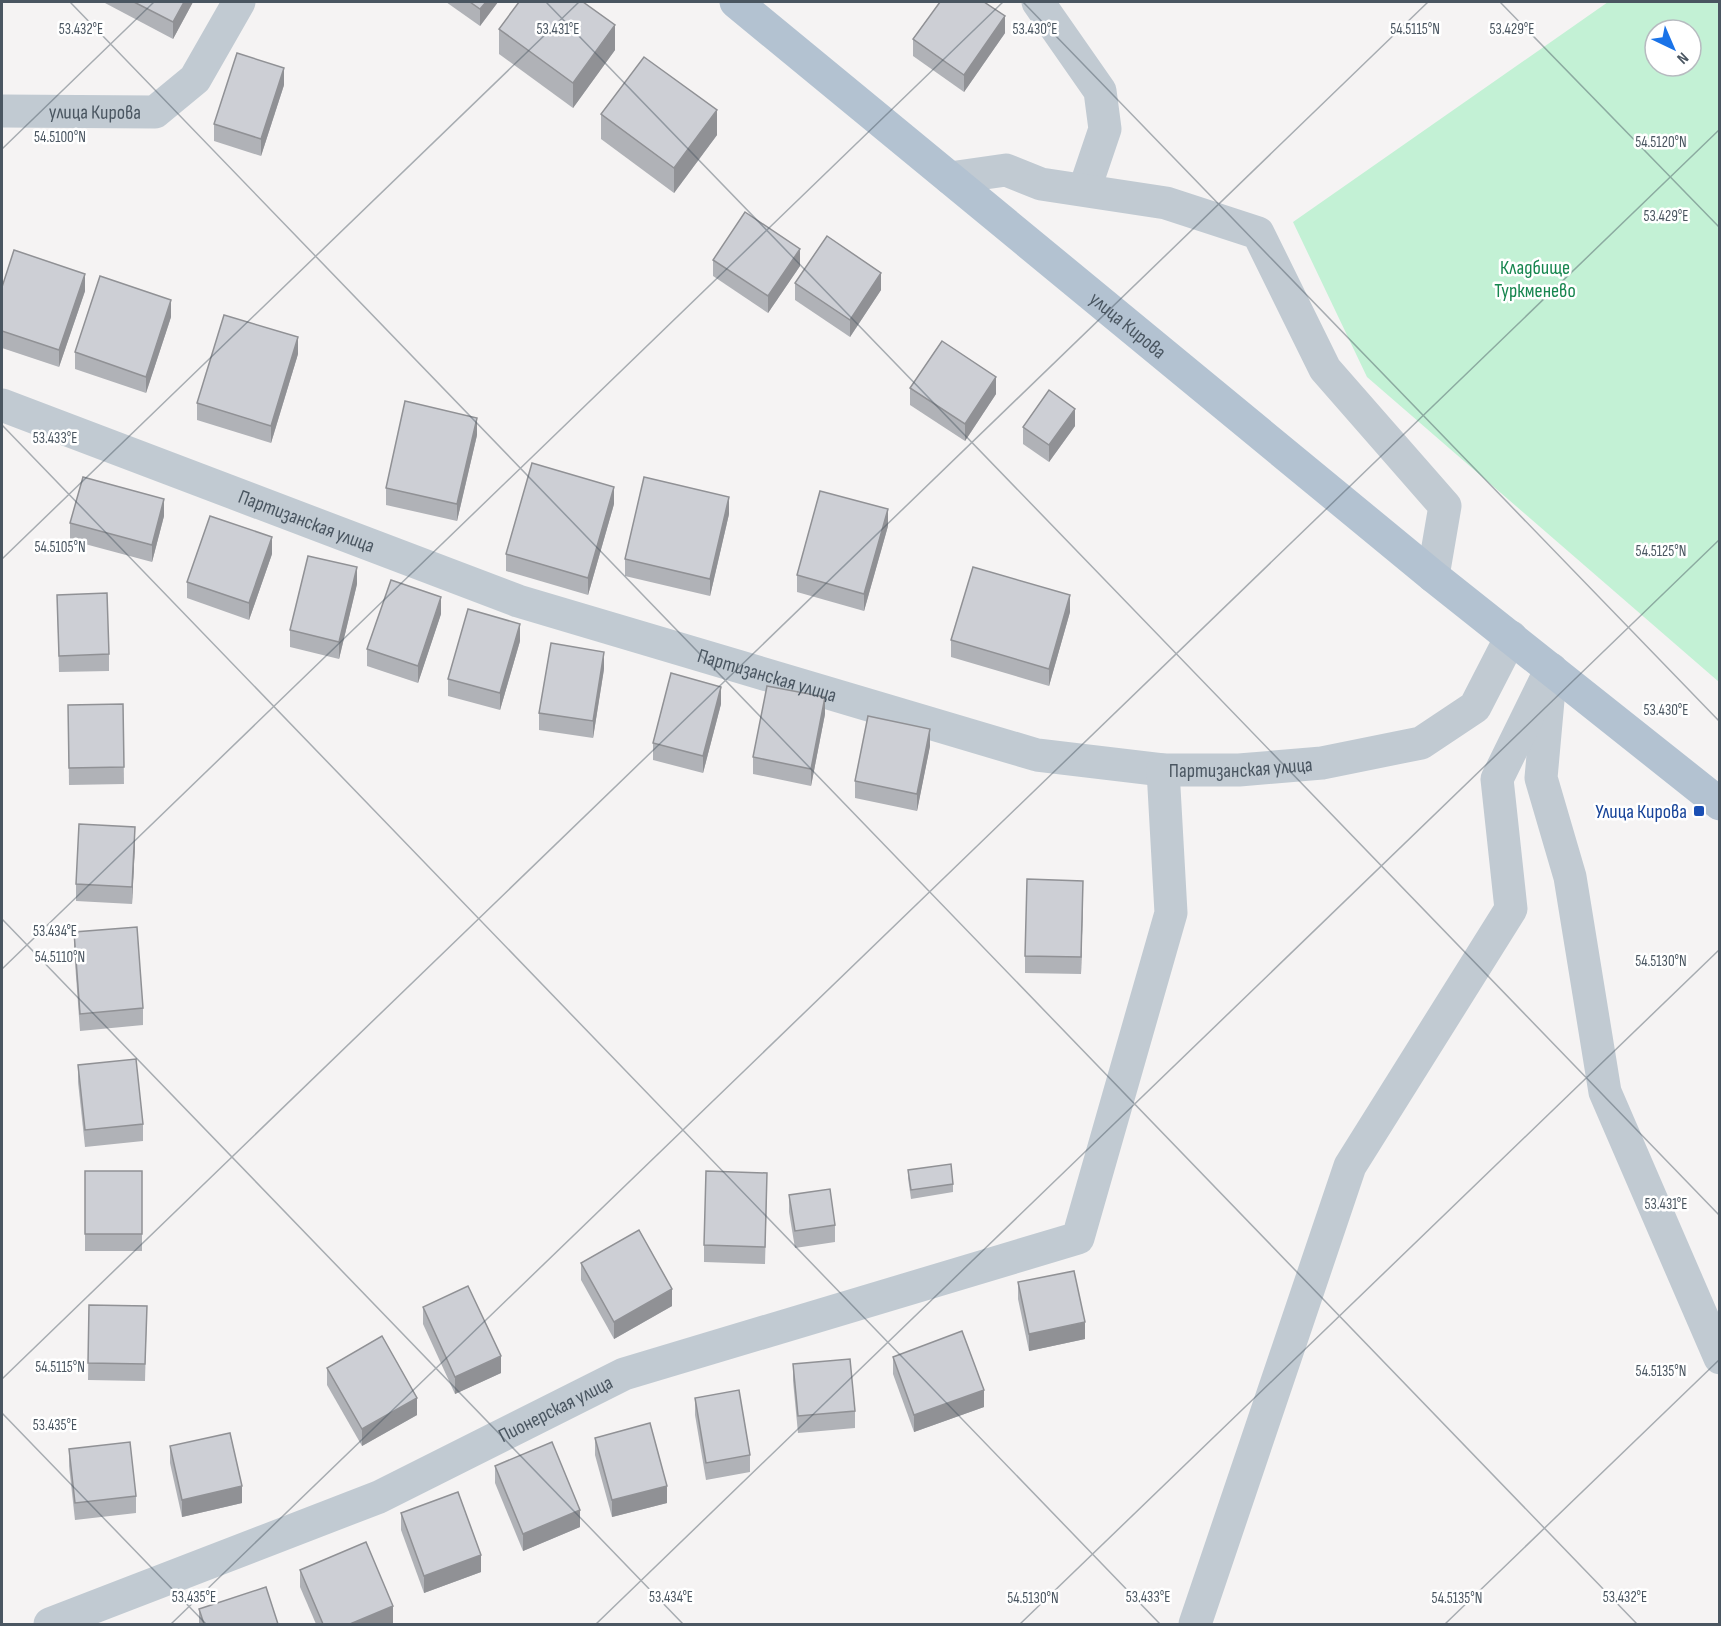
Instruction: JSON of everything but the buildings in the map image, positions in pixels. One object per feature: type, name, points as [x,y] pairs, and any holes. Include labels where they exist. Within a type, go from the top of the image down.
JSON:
[{"type":"main road","name":"улица Кирова","points":[[736,2],[1433,576],[1719,804]]},
{"type":"street","name":"улица Кирова","points":[[2,111],[155,112],[195,79],[239,2]]},
{"type":"street","points":[[1038,2],[1100,91],[1106,129],[1085,188]]},
{"type":"street","points":[[950,178],[1006,170],[1041,183],[1085,188],[1166,203],[1258,233],[1325,369],[1444,506],[1433,576]]},
{"type":"street","name":"Партизанская улица","points":[[2,405],[518,601],[1037,754],[1163,770],[1239,770],[1322,763],[1421,743],[1475,707],[1517,642]]},
{"type":"street","points":[[1551,669],[1541,778],[1570,877],[1605,1092],[1719,1358]]},
{"type":"street","points":[[1195,1624],[1350,1166],[1511,909],[1497,779],[1551,669]]},
{"type":"street","name":"Пионерская улица","points":[[50,1624],[379,1497],[624,1374],[1078,1238],[1171,913],[1163,770]]},
{"type":"green space","name":"Кладбище Туркменево","points":[[1608,2],[1719,2],[1719,682],[1367,377],[1293,222]]},
{"type":"place","name":"Улица Кирова","points":[[1699,811]]}]
